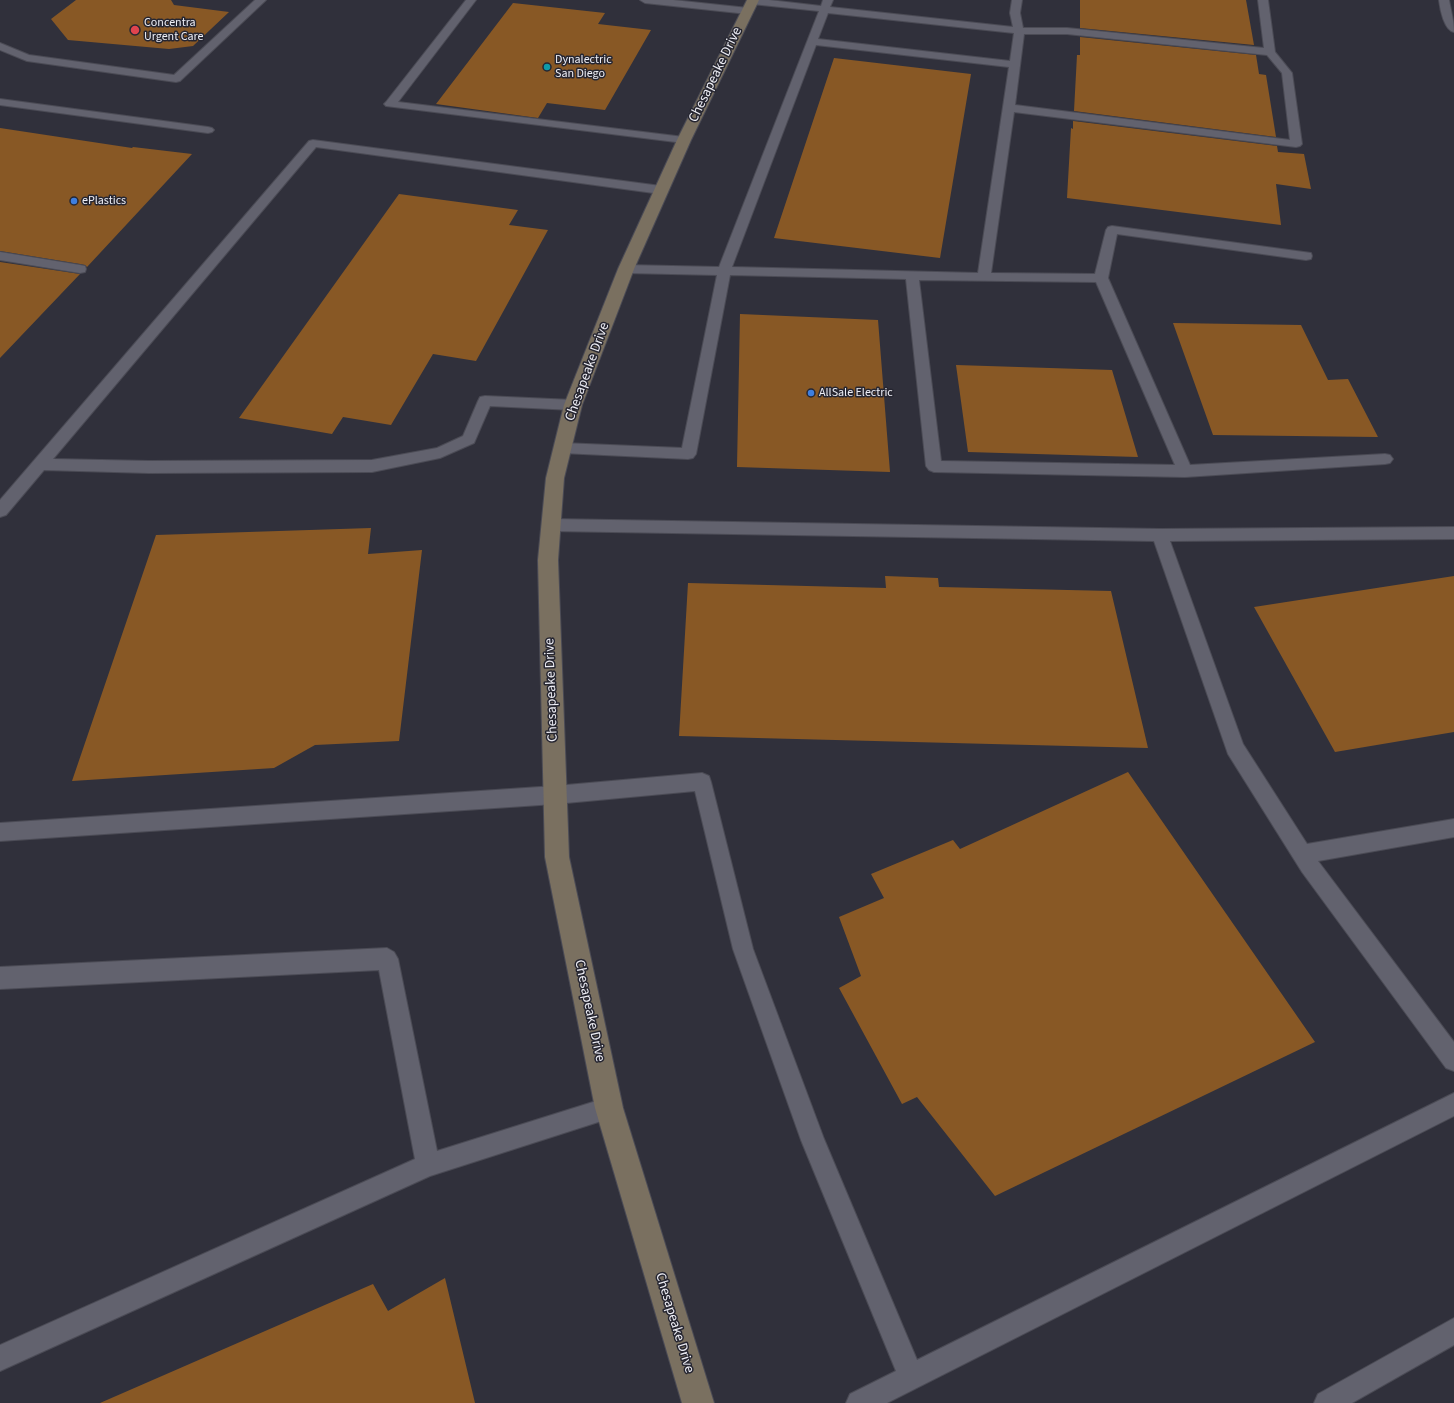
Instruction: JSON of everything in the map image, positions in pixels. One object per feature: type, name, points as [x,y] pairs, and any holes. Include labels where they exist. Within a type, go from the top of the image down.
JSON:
[{"type":"street","name":"Chesapeake Drive","points":[[698,1403],[609,1108],[557,857],[548,560],[555,478],[573,405],[626,269],[661,190],[751,4]]},
{"type":"lane","points":[[0,46],[27,58],[176,79],[261,0]]},
{"type":"lane","points":[[471,0],[390,104],[684,140]]},
{"type":"lane","points":[[645,0],[826,5],[1019,31],[1067,31],[1270,52]]},
{"type":"lane","points":[[984,278],[1015,65],[1019,31],[1015,13],[1017,0]]},
{"type":"lane","points":[[1009,108],[1296,144],[1287,73],[1270,52],[1263,0]]},
{"type":"lane","points":[[1444,0],[1446,13],[1454,29]]},
{"type":"lane","points":[[562,448],[688,454],[724,272],[826,5]]},
{"type":"lane","points":[[812,41],[1015,65]]},
{"type":"lane","points":[[0,102],[208,130]]},
{"type":"lane","points":[[0,511],[313,143],[661,190]]},
{"type":"lane","points":[[1185,470],[1101,278],[1112,230],[1306,256]]},
{"type":"lane","points":[[0,256],[80,269]]},
{"type":"lane","points":[[626,269],[984,278],[1101,278]]},
{"type":"lane","points":[[912,276],[934,466],[1185,470],[1385,459]]},
{"type":"lane","points":[[40,464],[149,467],[372,466],[440,453],[469,439],[485,401],[573,405]]},
{"type":"lane","points":[[551,525],[1160,535],[1454,533]]},
{"type":"lane","points":[[1160,535],[1234,748],[1309,865],[1454,1060]]},
{"type":"lane","points":[[0,832],[555,795],[702,782],[743,949],[813,1140],[911,1377]]},
{"type":"lane","points":[[1302,854],[1454,828]]},
{"type":"lane","points":[[0,978],[387,959],[428,1165]]},
{"type":"lane","points":[[859,1403],[1454,1104]]},
{"type":"lane","points":[[0,1358],[428,1165],[609,1108]]},
{"type":"lane","points":[[1327,1403],[1454,1330]]},
{"type":"building","name":"Concentra Urgent Care","points":[[76,0],[171,0],[174,5],[229,12],[193,46],[169,49],[68,40],[51,19]]},
{"type":"building","points":[[1080,0],[1246,0],[1254,45],[1080,28]]},
{"type":"building","name":"Dynalectric San Diego","points":[[513,3],[605,13],[598,24],[651,30],[605,110],[547,103],[538,118],[436,104]]},
{"type":"building","points":[[1080,37],[1256,55],[1259,74],[1266,75],[1276,137],[1074,111],[1077,55],[1080,55]]},
{"type":"building","points":[[834,58],[971,74],[940,258],[774,238]]},
{"type":"building","points":[[1073,121],[1277,146],[1278,152],[1304,154],[1311,189],[1276,184],[1281,225],[1067,198],[1071,128],[1073,129]]},
{"type":"building","name":"ePlastics","points":[[0,128],[132,148],[192,154],[87,267],[80,264],[0,251]]},
{"type":"building","points":[[399,194],[518,210],[509,225],[548,230],[476,361],[433,354],[391,425],[343,417],[332,434],[239,418]]},
{"type":"building","points":[[0,262],[80,274],[0,358]]},
{"type":"building","name":"AllSale Electric","points":[[740,314],[878,320],[890,472],[737,467]]},
{"type":"building","points":[[1173,323],[1301,325],[1328,380],[1348,379],[1378,437],[1213,435]]},
{"type":"building","points":[[956,365],[1112,370],[1138,457],[968,452]]},
{"type":"building","points":[[371,528],[368,554],[422,550],[399,741],[315,745],[274,768],[72,781],[156,535]]},
{"type":"building","points":[[885,576],[938,578],[939,587],[1111,591],[1148,748],[679,736],[688,583],[886,588]]},
{"type":"building","points":[[1454,576],[1454,732],[1335,752],[1254,607]]},
{"type":"building","points":[[1128,772],[1315,1042],[995,1196],[917,1097],[902,1104],[839,988],[861,976],[839,917],[884,898],[871,874],[953,840],[960,849]]},
{"type":"building","points":[[445,1278],[475,1403],[100,1403],[373,1284],[388,1311]]},
{"type":"place","name":"Concentra Urgent Care","points":[[135,30]]},
{"type":"place","name":"Dynalectric San Diego","points":[[547,67]]},
{"type":"place","name":"ePlastics","points":[[74,201]]},
{"type":"place","name":"AllSale Electric","points":[[811,393]]}]
